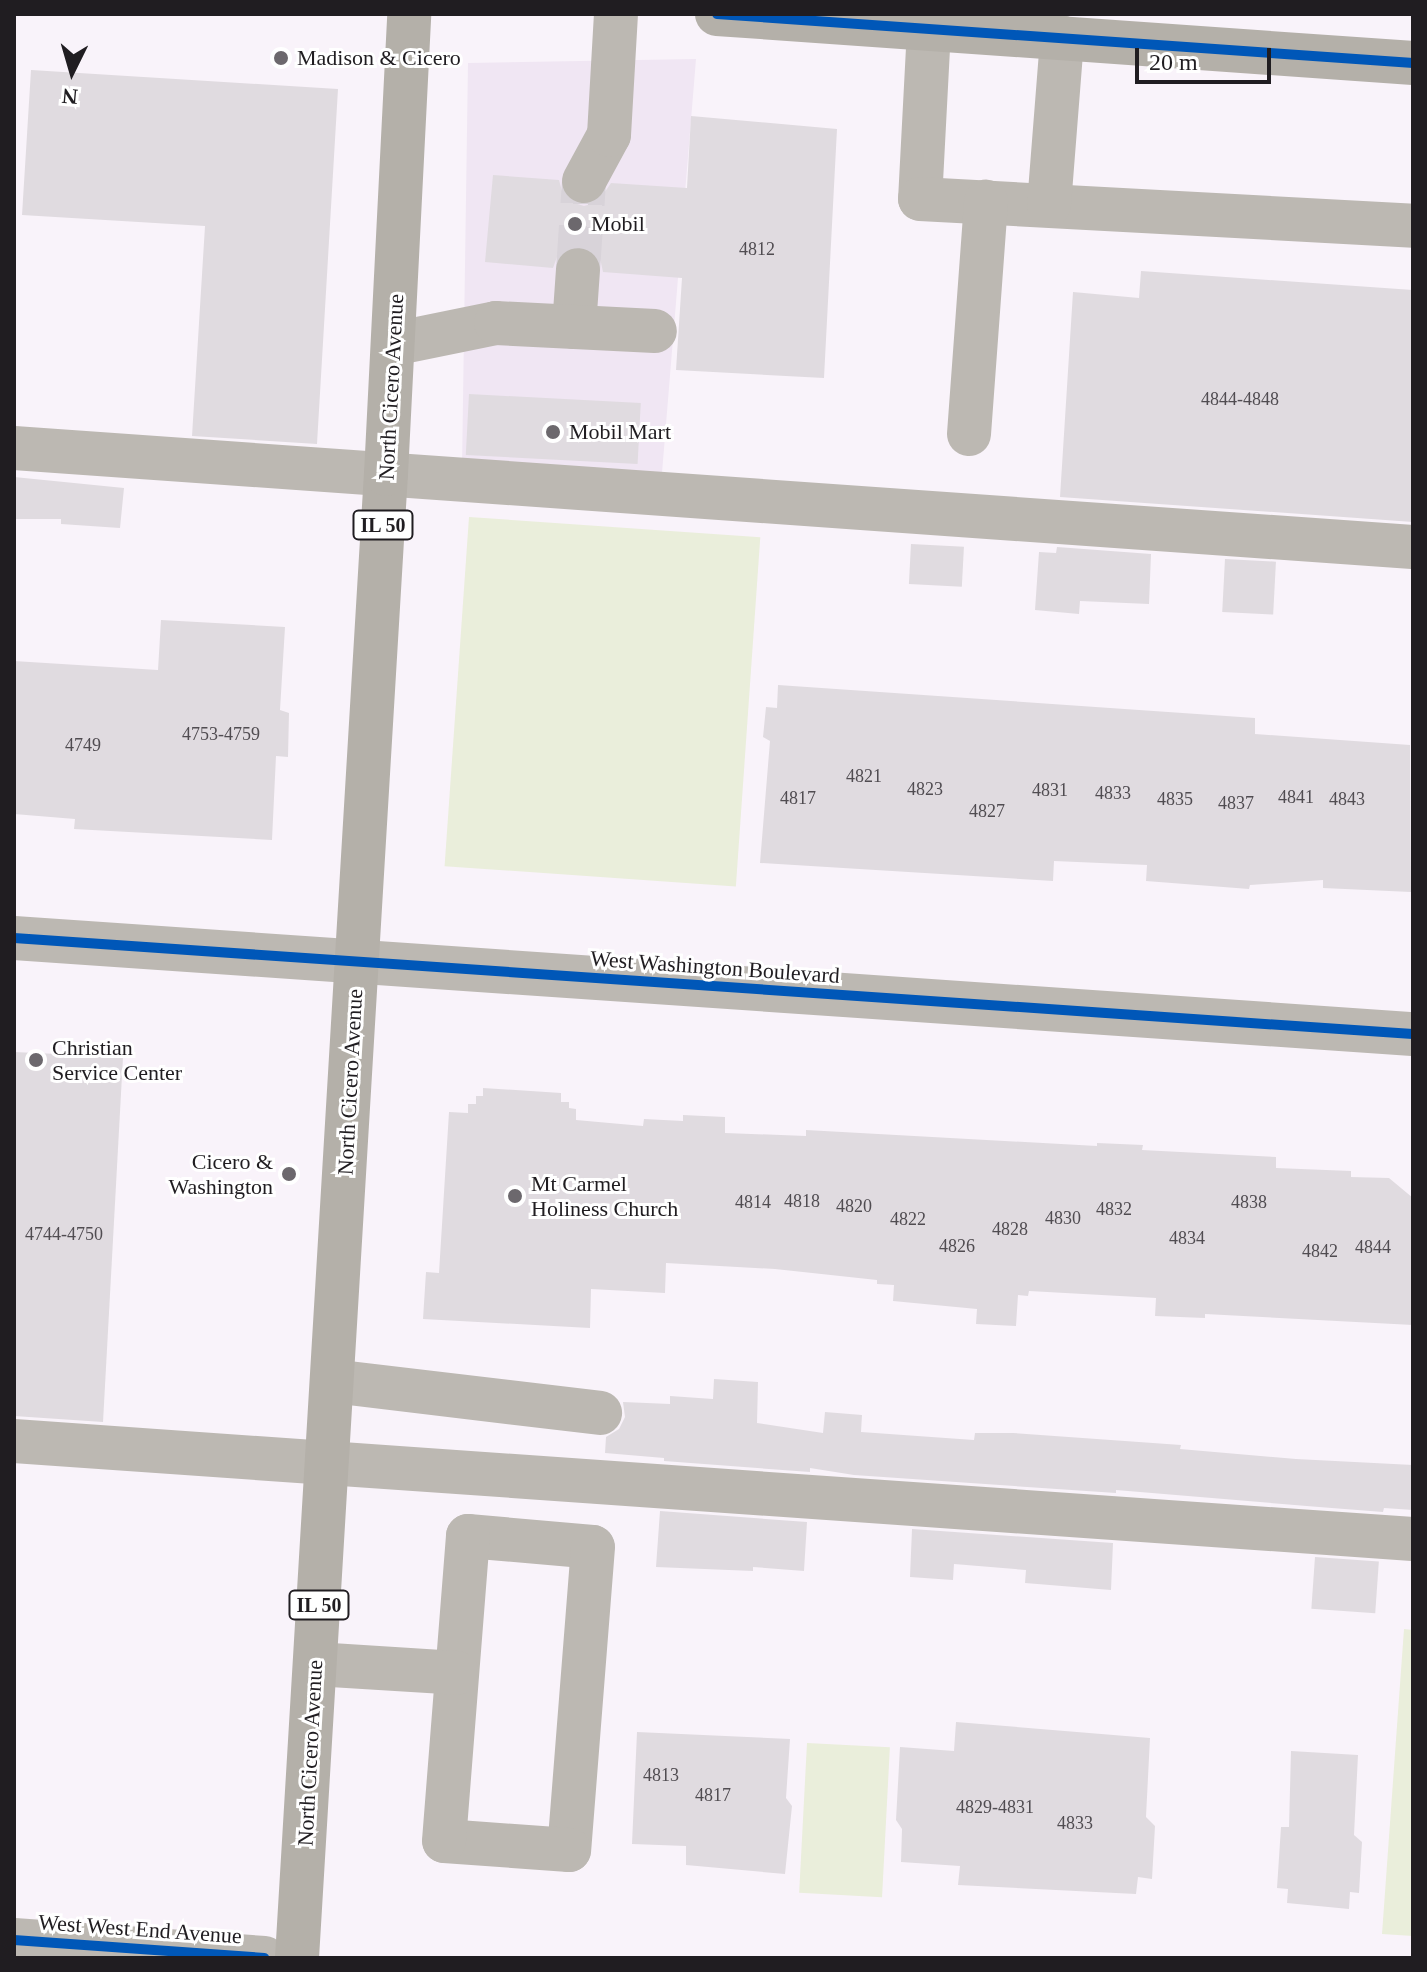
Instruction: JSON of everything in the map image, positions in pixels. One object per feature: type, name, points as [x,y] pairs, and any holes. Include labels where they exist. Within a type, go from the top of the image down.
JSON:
[{"type":"main road","name":"North Cicero Avenue","points":[[297,1958],[386,474],[409,14]]},
{"type":"main road","points":[[717,14],[1413,63]]},
{"type":"street","points":[[584,181],[609,135],[616,14]]},
{"type":"street","points":[[929,29],[920,199],[1413,226]]},
{"type":"street","points":[[1049,205],[1062,38]]},
{"type":"street","points":[[969,434],[986,202]]},
{"type":"street","points":[[574,327],[578,270]]},
{"type":"street","points":[[393,344],[496,323],[655,331]]},
{"type":"street","points":[[14,448],[1413,547]]},
{"type":"street","name":"West Washington Boulevard","points":[[14,938],[1413,1034]]},
{"type":"street","points":[[332,1381],[600,1413]]},
{"type":"street","points":[[14,1441],[1413,1539]]},
{"type":"street","points":[[468,1536],[593,1547],[569,1850],[444,1841],[457,1673],[468,1536]]},
{"type":"street","points":[[315,1664],[457,1673]]},
{"type":"street","name":"West West End Avenue","points":[[14,1940],[264,1958]]},
{"type":"shaded area","points":[[696,59],[661,485],[462,469],[468,63]]},
{"type":"green space","points":[[469,517],[760,537],[736,887],[445,866]]},
{"type":"green space","points":[[1404,1629],[1413,1630],[1413,1936],[1382,1934]]},
{"type":"green space","points":[[807,1743],[890,1747],[882,1897],[799,1893]]},
{"type":"building","points":[[31,70],[338,89],[317,444],[192,436],[205,226],[22,215]]},
{"type":"building","points":[[691,116],[837,129],[824,378],[676,370],[682,278],[603,272],[600,258],[581,245],[566,248],[557,257],[553,268],[485,262],[493,175],[559,180],[563,195],[571,202],[584,206],[598,202],[611,183],[687,188]]},
{"type":"building","points":[[1141,271],[1413,290],[1413,522],[1060,497],[1073,292],[1139,298]]},
{"type":"building","name":"Mobil Mart","points":[[469,394],[641,403],[638,464],[466,455]]},
{"type":"building","points":[[14,477],[124,488],[120,528],[61,524],[61,519],[14,519]]},
{"type":"building","points":[[911,544],[964,547],[962,587],[909,584]]},
{"type":"building","points":[[1057,547],[1151,554],[1149,604],[1080,601],[1079,614],[1035,610],[1039,552],[1056,553]]},
{"type":"building","points":[[1225,559],[1276,562],[1273,615],[1222,612]]},
{"type":"building","points":[[161,620],[285,627],[280,710],[289,713],[288,757],[276,756],[272,840],[74,829],[75,819],[14,814],[14,661],[158,670]]},
{"type":"building","points":[[778,685],[1255,718],[1255,734],[1410,745],[1411,892],[1323,888],[1323,880],[1250,885],[1249,889],[1146,881],[1147,865],[1054,861],[1053,881],[760,863],[770,741],[763,737],[766,707],[777,708]]},
{"type":"building","points":[[14,1052],[123,1057],[103,1422],[14,1416]]},
{"type":"building","points":[[483,1088],[561,1093],[561,1102],[569,1102],[569,1108],[576,1109],[576,1120],[643,1126],[644,1119],[683,1121],[683,1115],[725,1117],[725,1133],[806,1136],[806,1130],[1097,1146],[1097,1143],[1143,1145],[1142,1150],[1276,1157],[1276,1168],[1351,1171],[1351,1177],[1389,1178],[1413,1198],[1413,1325],[1205,1314],[1205,1318],[1155,1316],[1156,1298],[1029,1291],[1028,1296],[1018,1295],[1016,1326],[976,1324],[977,1309],[893,1301],[894,1285],[877,1284],[877,1280],[775,1269],[666,1263],[665,1293],[591,1289],[590,1328],[423,1319],[426,1272],[439,1273],[449,1112],[468,1113],[468,1104],[476,1104],[476,1096],[483,1096]]},
{"type":"building","points":[[714,1379],[758,1382],[757,1423],[823,1433],[825,1412],[862,1415],[861,1432],[974,1440],[975,1433],[1013,1433],[1181,1445],[1180,1449],[1296,1459],[1413,1465],[1413,1510],[1384,1508],[1383,1512],[1116,1490],[1116,1493],[854,1475],[810,1468],[810,1472],[664,1461],[664,1458],[605,1453],[606,1437],[619,1429],[625,1417],[623,1402],[670,1404],[670,1396],[713,1399]]},
{"type":"building","points":[[660,1511],[807,1522],[804,1571],[753,1567],[753,1571],[656,1567]]},
{"type":"building","points":[[912,1529],[1113,1543],[1111,1590],[1025,1583],[1026,1570],[954,1564],[953,1580],[910,1577]]},
{"type":"building","points":[[1315,1557],[1379,1561],[1375,1613],[1311,1609]]},
{"type":"building","points":[[956,1722],[1150,1738],[1146,1817],[1155,1826],[1152,1879],[1138,1877],[1136,1894],[958,1885],[960,1866],[901,1862],[902,1829],[896,1820],[900,1747],[954,1751]]},
{"type":"building","points":[[637,1732],[790,1739],[786,1798],[792,1806],[785,1874],[686,1865],[686,1846],[632,1844]]},
{"type":"building","points":[[1291,1751],[1358,1755],[1354,1835],[1362,1842],[1359,1893],[1350,1892],[1349,1909],[1287,1903],[1288,1889],[1277,1888],[1281,1827],[1289,1827]]},
{"type":"tunnel","points":[[578,270],[584,181]]},
{"type":"cycle path","points":[[717,14],[1413,63]]},
{"type":"cycle path","points":[[14,938],[1413,1034]]},
{"type":"cycle path","points":[[14,1940],[264,1958]]},
{"type":"place","name":"Madison & Cicero","points":[[281,58]]},
{"type":"place","name":"Mobil","points":[[575,224]]},
{"type":"place","name":"Mobil Mart","points":[[553,432]]},
{"type":"place","name":"Christian Service Center","points":[[36,1060]]},
{"type":"place","name":"Cicero & Washington","points":[[289,1174]]},
{"type":"place","name":"Mt Carmel Holiness Church","points":[[515,1196]]}]
